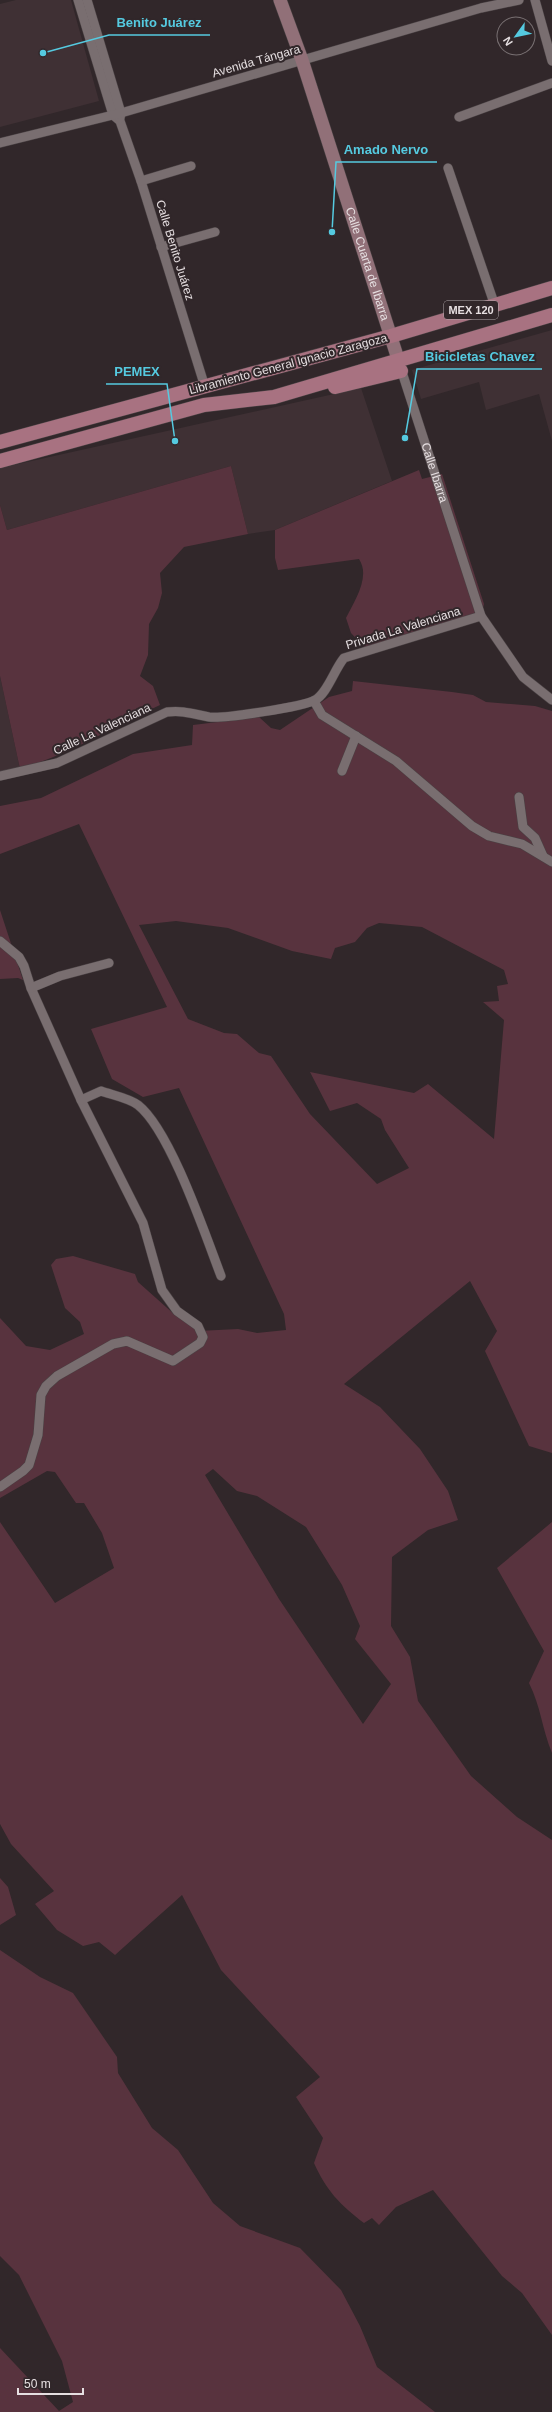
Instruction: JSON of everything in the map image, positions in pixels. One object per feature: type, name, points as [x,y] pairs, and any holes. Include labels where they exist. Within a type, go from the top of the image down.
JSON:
[{"type":"main road","name":"Libramiento General Ignacio Zaragoza","points":[[0,442],[205,387],[390,333],[451,317],[494,303],[552,288]]},
{"type":"main road","name":"Libramiento General Ignacio Zaragoza","points":[[0,461],[204,404],[274,397],[400,365],[552,315]]},
{"type":"street","name":"Calle Benito Juárez","points":[[78,0],[141,181],[205,387]]},
{"type":"street","name":"Calle Benito Juárez","points":[[87,0],[118,116]]},
{"type":"street","name":"Calle Cuarta de Ibarra","points":[[280,0],[302,60],[390,333]]},
{"type":"street","name":"Avenida Tángara","points":[[0,143],[118,116],[480,4],[519,0]]},
{"type":"street","points":[[534,0],[552,61]]},
{"type":"street","points":[[460,117],[552,83]]},
{"type":"street","points":[[141,181],[192,166]]},
{"type":"street","points":[[448,168],[494,303]]},
{"type":"street","points":[[161,247],[215,232]]},
{"type":"street","name":"Calle Ibarra","points":[[390,333],[481,616],[522,677],[552,700]]},
{"type":"street","name":"Privada La Valenciana","points":[[314,701],[326,690],[331,677],[344,658],[481,616]]},
{"type":"street","points":[[314,701],[322,715],[396,761],[477,829],[489,836],[522,844],[552,862]]},
{"type":"street","name":"Calle La Valenciana","points":[[0,776],[57,763],[167,712],[181,710],[210,717],[266,712],[314,701]]},
{"type":"street","points":[[342,771],[356,736]]},
{"type":"street","points":[[519,797],[523,827],[535,838],[543,856]]},
{"type":"street","points":[[0,940],[19,957],[31,988],[81,1100],[142,1223],[162,1290],[177,1312],[198,1326],[203,1337],[200,1343],[174,1361],[127,1341],[113,1344],[57,1376],[46,1386],[41,1395],[38,1435],[29,1465],[23,1472],[0,1487]]},
{"type":"street","points":[[31,988],[60,976],[109,963]]},
{"type":"street","points":[[81,1100],[101,1091],[137,1104],[152,1118],[184,1183],[221,1276]]},
{"type":"shaded area","points":[[16,0],[71,0],[99,101],[0,127],[0,4]]},
{"type":"shaded area","points":[[552,330],[552,441],[539,394],[486,410],[479,382],[421,399],[412,370]]},
{"type":"shaded area","points":[[361,388],[392,481],[275,530],[248,534],[231,466],[7,530],[0,505],[0,468]]},
{"type":"shaded area","points":[[231,466],[248,534],[184,547],[160,573],[162,593],[158,608],[149,624],[148,655],[140,676],[153,686],[160,705],[74,748],[20,769],[0,676],[0,505],[7,530]]},
{"type":"shaded area","points":[[419,470],[422,479],[442,474],[484,604],[481,616],[368,651],[351,633],[346,618],[357,597],[362,581],[362,566],[359,559],[278,570],[275,558],[275,530]]},
{"type":"shaded area","points":[[0,676],[20,769],[0,773]]},
{"type":"shaded area","points":[[353,681],[473,695],[486,702],[535,706],[552,711],[552,1453],[529,1446],[485,1351],[497,1331],[470,1281],[344,1384],[380,1407],[420,1449],[448,1491],[458,1520],[428,1530],[392,1557],[391,1626],[410,1657],[418,1701],[471,1776],[517,1817],[552,1840],[552,2335],[522,2293],[502,2276],[433,2190],[396,2207],[379,2225],[372,2218],[364,2223],[334,2196],[314,2163],[323,2138],[296,2097],[320,2077],[221,1970],[182,1895],[115,1955],[99,1942],[83,1946],[57,1930],[35,1904],[54,1891],[11,1844],[0,1824],[0,1522],[55,1603],[114,1568],[102,1533],[84,1503],[76,1503],[55,1472],[47,1471],[0,1498],[0,1318],[26,1346],[50,1350],[84,1334],[80,1322],[65,1308],[51,1265],[56,1259],[73,1256],[135,1274],[138,1282],[175,1315],[198,1331],[238,1329],[257,1333],[286,1330],[284,1314],[179,1088],[143,1097],[112,1079],[91,1029],[167,1007],[79,824],[0,854],[0,806],[41,798],[133,754],[192,745],[193,725],[259,717],[271,728],[280,730],[329,697],[352,691]],"holes":[[[176,921],[228,928],[292,951],[331,959],[335,948],[355,942],[367,928],[379,923],[422,927],[504,970],[508,984],[497,986],[499,1001],[483,1002],[504,1020],[494,1139],[428,1084],[414,1093],[310,1072],[330,1111],[357,1103],[381,1119],[385,1130],[409,1168],[377,1184],[310,1114],[271,1056],[259,1053],[237,1034],[224,1033],[188,1019],[139,925]],[[213,1469],[237,1491],[257,1496],[306,1527],[342,1585],[360,1626],[355,1639],[391,1684],[363,1724],[279,1599],[205,1475]]]},
{"type":"shaded area","points":[[0,910],[23,980],[18,978],[0,979]]},
{"type":"shaded area","points":[[552,1522],[552,1753],[529,1683],[544,1651],[497,1568]]},
{"type":"shaded area","points":[[0,1878],[8,1887],[16,1915],[0,1925]]},
{"type":"shaded area","points":[[0,1950],[40,1977],[73,1993],[117,2057],[118,2073],[152,2128],[178,2150],[213,2203],[240,2226],[300,2248],[341,2290],[360,2326],[377,2367],[435,2412],[0,2412],[0,2348],[59,2411],[73,2402],[62,2361],[19,2275],[0,2256]]},
{"type":"place","name":"Benito Juárez","points":[[43,53]]},
{"type":"place","name":"Amado Nervo","points":[[332,232]]},
{"type":"place","name":"Bicicletas Chavez","points":[[405,438]]},
{"type":"place","name":"PEMEX","points":[[175,441]]}]
